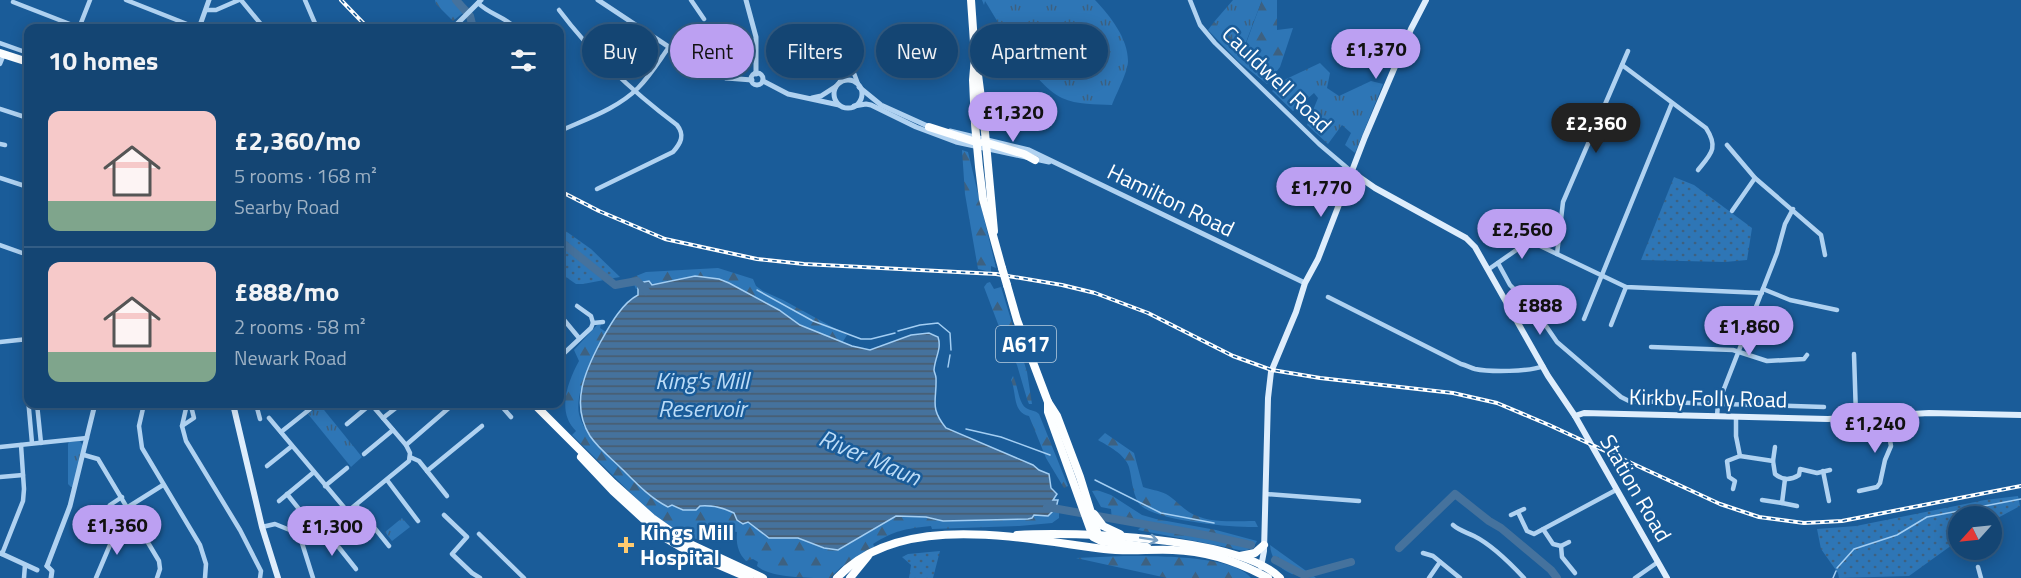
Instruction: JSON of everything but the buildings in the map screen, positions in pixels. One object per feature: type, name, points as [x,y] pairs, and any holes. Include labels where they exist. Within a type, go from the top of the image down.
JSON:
[{"type":"highway","name":"A617","points":[[971,0],[973,24]]},
{"type":"highway","points":[[2,53],[24,61]]},
{"type":"highway","name":"A617","points":[[973,78],[990,214],[989,225],[1017,320],[1048,402],[1048,412],[1090,509],[1090,520]]},
{"type":"highway","name":"A617","points":[[979,78],[981,142],[995,242]]},
{"type":"highway","points":[[929,127],[1024,154],[1035,160]]},
{"type":"highway","points":[[538,408],[556,426],[562,437],[642,510],[678,537],[762,578]]},
{"type":"highway","points":[[602,475],[650,525],[675,544],[748,578]]},
{"type":"highway","name":"A617","points":[[1076,478],[1096,536]]},
{"type":"highway","name":"A617","points":[[1090,520],[1127,536]]},
{"type":"highway","points":[[1070,533],[1090,520]]},
{"type":"highway","points":[[837,578],[856,561],[886,546],[904,540],[953,535],[1000,536],[1070,533],[1163,550]]},
{"type":"highway","points":[[1000,536],[1128,551],[1183,550],[1213,555],[1278,578]]},
{"type":"highway","points":[[1084,546],[1096,536],[1127,536],[1239,556],[1264,573]]},
{"type":"highway","points":[[1239,556],[1255,553],[1264,548]]},
{"type":"highway","points":[[850,578],[869,554]]},
{"type":"highway","points":[[844,578],[860,566]]},
{"type":"main road","points":[[1264,573],[1268,398],[1271,372],[1296,312],[1305,283],[1318,259],[1411,28],[1426,0]]},
{"type":"main road","name":"Station Road","points":[[1353,172],[1375,188],[1466,238],[1475,247],[1667,578]]},
{"type":"main road","points":[[234,408],[262,527],[278,578]]},
{"type":"main road","name":"Kirkby Folly Road","points":[[1575,416],[1584,413],[1828,419],[1929,412],[2021,415]]},
{"type":"street","points":[[81,24],[90,0]]},
{"type":"street","points":[[126,0],[188,24]]},
{"type":"street","points":[[200,24],[209,0]]},
{"type":"street","points":[[207,10],[216,10],[241,0],[261,24]]},
{"type":"street","points":[[304,0],[315,24]]},
{"type":"street","points":[[600,0],[669,47],[726,78],[752,80],[756,85],[763,81],[762,75],[756,74]]},
{"type":"street","points":[[691,0],[704,20]]},
{"type":"street","points":[[746,0],[756,37],[756,74],[752,80]]},
{"type":"street","name":"Cauldwell Road","points":[[1190,0],[1200,25],[1215,42],[1319,144],[1353,172]]},
{"type":"street","points":[[457,24],[479,1],[484,9],[512,24]]},
{"type":"street","points":[[13,2],[70,24]]},
{"type":"street","points":[[559,10],[573,30],[635,91],[677,125],[682,134],[681,141],[673,152],[597,189]]},
{"type":"street","points":[[0,44],[24,52]]},
{"type":"street","points":[[564,129],[618,104],[635,91],[647,79],[669,47]]},
{"type":"street","points":[[1557,254],[1563,202],[1628,51]]},
{"type":"street","points":[[0,64],[2,53]]},
{"type":"street","points":[[840,105],[834,96],[850,59],[861,97],[854,106]]},
{"type":"street","points":[[1623,65],[1706,128],[1714,148],[1698,170]]},
{"type":"street","points":[[810,99],[821,96],[848,80],[858,85],[881,105],[929,127]]},
{"type":"street","name":"Hamilton Road","points":[[763,81],[776,90],[810,99],[848,107],[871,105],[939,136],[1029,150],[1305,283]]},
{"type":"street","points":[[1584,319],[1672,103]]},
{"type":"street","points":[[0,109],[24,117]]},
{"type":"street","points":[[1727,145],[1755,178],[1821,235],[1825,255]]},
{"type":"street","name":"Hamilton Road","points":[[1035,160],[1054,163]]},
{"type":"street","points":[[0,178],[24,186]]},
{"type":"street","points":[[1732,211],[1755,178]]},
{"type":"street","points":[[1717,416],[1718,404],[1763,291],[1785,224],[1793,209]]},
{"type":"street","points":[[1489,269],[1525,244],[1536,244],[1626,287],[1763,291],[1790,300],[1837,310]]},
{"type":"street","points":[[0,245],[24,254]]},
{"type":"street","name":"Kirkby Folly Road","points":[[1498,262],[1510,285],[1535,310],[1557,342],[1629,401],[1824,407]]},
{"type":"street","points":[[1611,325],[1626,287]]},
{"type":"street","points":[[1535,310],[1548,301],[1553,294]]},
{"type":"street","points":[[1328,297],[1475,369],[1543,366]]},
{"type":"street","points":[[564,353],[591,328],[593,323],[591,316],[577,306]]},
{"type":"street","points":[[564,320],[579,338]]},
{"type":"street","points":[[593,323],[603,322]]},
{"type":"street","points":[[0,342],[24,339]]},
{"type":"street","points":[[1651,347],[1738,352],[1767,361],[1804,359],[1807,355]]},
{"type":"street","points":[[1854,354],[1856,416]]},
{"type":"street","points":[[29,408],[32,443]]},
{"type":"street","points":[[37,408],[41,442]]},
{"type":"street","points":[[47,566],[70,506],[94,408]]},
{"type":"street","points":[[143,408],[139,426],[140,441],[204,554],[205,578]]},
{"type":"street","points":[[186,408],[182,426],[186,441],[252,551],[261,571],[260,578]]},
{"type":"street","points":[[182,426],[194,418],[192,408]]},
{"type":"street","points":[[257,408],[259,420],[268,416],[348,512]]},
{"type":"street","points":[[346,424],[366,408]]},
{"type":"street","points":[[262,527],[275,524],[302,536],[316,534],[325,530],[406,465],[410,457],[406,445],[374,408]]},
{"type":"street","points":[[383,418],[396,408]]},
{"type":"street","points":[[406,445],[449,408]]},
{"type":"street","points":[[505,408],[512,417]]},
{"type":"street","points":[[281,432],[310,409]]},
{"type":"street","points":[[1859,491],[1877,487],[1880,483],[1891,446],[1885,414]]},
{"type":"street","points":[[1736,417],[1736,436],[1740,456]]},
{"type":"street","points":[[427,471],[482,426]]},
{"type":"street","points":[[364,454],[393,430]]},
{"type":"street","points":[[0,447],[87,438]]},
{"type":"street","points":[[21,445],[23,501],[1,554],[37,570]]},
{"type":"street","points":[[267,466],[292,446]]},
{"type":"street","points":[[1775,447],[1773,461],[1775,474],[1779,478],[1792,479],[1799,475],[1801,460]]},
{"type":"street","points":[[84,454],[98,459],[135,518],[159,561],[160,569],[157,578]]},
{"type":"street","points":[[1733,489],[1735,481],[1730,477],[1727,461],[1740,456],[1773,461]]},
{"type":"street","points":[[410,457],[419,461],[447,496]]},
{"type":"street","points":[[325,486],[347,468]]},
{"type":"street","points":[[1800,469],[1817,473],[1830,470]]},
{"type":"street","points":[[1823,471],[1829,501]]},
{"type":"street","points":[[279,501],[314,472]]},
{"type":"street","points":[[0,477],[23,475]]},
{"type":"street","points":[[1782,503],[1785,479]]},
{"type":"street","points":[[387,480],[418,521]]},
{"type":"street","points":[[128,507],[163,485]]},
{"type":"street","points":[[1518,512],[1527,531],[1534,534],[1616,490]]},
{"type":"street","points":[[287,494],[303,514]]},
{"type":"street","points":[[1266,494],[1359,501]]},
{"type":"street","points":[[118,526],[108,508],[122,497]]},
{"type":"street","points":[[1762,500],[1797,506]]},
{"type":"street","points":[[356,506],[389,546]]},
{"type":"street","points":[[1511,515],[1524,509]]},
{"type":"street","points":[[444,515],[467,537],[452,554],[480,578]]},
{"type":"street","points":[[96,578],[118,526],[135,518]]},
{"type":"street","points":[[1456,525],[1462,533],[1474,536],[1484,543],[1524,578]]},
{"type":"street","points":[[1544,529],[1553,544],[1561,546],[1569,542]]},
{"type":"street","points":[[325,530],[356,569]]},
{"type":"street","points":[[478,534],[524,578]]},
{"type":"street","points":[[302,536],[313,578]]},
{"type":"street","points":[[1561,546],[1562,557],[1575,573]]},
{"type":"street","points":[[1423,553],[1433,556],[1460,578]]},
{"type":"street","points":[[1429,578],[1440,562]]},
{"type":"street","points":[[1635,578],[1658,562]]},
{"type":"street","points":[[24,565],[24,578]]},
{"type":"street","points":[[37,578],[37,570],[41,566],[47,566],[52,571],[52,578]]},
{"type":"street","points":[[1978,567],[1981,578]]},
{"type":"green space","points":[[435,0],[459,0],[469,8],[453,21],[436,4]]},
{"type":"green space","points":[[982,0],[1095,0],[1122,36],[1127,52],[1126,71],[1112,105],[1087,104],[1062,98],[1038,78],[1108,78],[1108,24],[999,24],[985,1],[984,5]]},
{"type":"green space","points":[[1233,0],[1262,0],[1243,50],[1214,22]]},
{"type":"green space","points":[[1262,0],[1277,0],[1277,30],[1293,28],[1280,67],[1267,84],[1239,62],[1208,30],[1214,22],[1244,49]]},
{"type":"green space","points":[[1320,63],[1330,73],[1327,88],[1339,96],[1371,81],[1383,84],[1355,153],[1345,145],[1351,133],[1342,125],[1328,144],[1307,125],[1318,98],[1314,93],[1293,111],[1272,91],[1282,81]]},
{"type":"green space","points":[[962,150],[968,152],[996,268],[991,266],[991,272],[978,269],[965,194]]},
{"type":"green space","points":[[1674,177],[1694,185],[1752,228],[1747,260],[1725,262],[1641,260]]},
{"type":"green space","points":[[564,230],[591,249],[620,277],[576,284],[564,276]]},
{"type":"green space","points":[[718,268],[753,279],[756,286],[763,291],[847,335],[842,343],[800,325],[779,310],[668,282],[636,289],[631,278],[646,272]]},
{"type":"green space","points":[[990,282],[994,289],[1001,287],[1027,372],[1032,404],[1029,404],[1017,365],[984,287]]},
{"type":"green space","points":[[601,324],[600,328],[606,332],[583,383],[578,405],[579,414],[586,430],[598,445],[643,490],[663,504],[722,507],[744,518],[769,538],[798,538],[824,548],[838,550],[896,516],[926,517],[943,521],[1048,516],[1053,510],[1059,513],[1059,518],[1052,523],[1019,526],[932,529],[931,526],[900,531],[873,544],[875,548],[841,567],[830,578],[791,576],[763,570],[753,559],[746,561],[743,558],[738,548],[737,532],[726,527],[712,529],[707,538],[696,539],[688,534],[684,537],[653,515],[572,435],[576,431],[566,415],[565,406],[568,387],[579,361],[574,350],[597,325]]},
{"type":"green space","points":[[1013,376],[1023,405],[1039,414],[1068,486],[1064,488],[1046,458],[1029,416],[1020,411],[1017,406],[1011,380]]},
{"type":"green space","points":[[316,408],[322,408],[362,457],[351,467],[308,414]]},
{"type":"green space","points":[[1105,433],[1134,453],[1143,487],[1166,494],[1196,516],[1221,521],[1255,521],[1258,527],[1175,519],[1145,509],[1136,498],[1127,462],[1116,451],[1098,440]]},
{"type":"green space","points":[[80,441],[83,446],[73,487],[71,487],[68,484],[68,444]]},
{"type":"green space","points":[[1097,490],[1111,495],[1142,515],[1257,541],[1249,549],[1239,550],[1138,530],[1142,526],[1112,521],[1111,509],[1101,507],[1092,491]]},
{"type":"green space","points":[[2018,496],[2020,506],[2002,516],[2002,506],[1955,506]]},
{"type":"green space","points":[[1948,507],[1948,548],[1909,576],[1839,578],[1821,549],[1817,529],[1856,526]]},
{"type":"green space","points":[[402,518],[410,527],[392,541],[385,532]]},
{"type":"green space","points":[[1270,545],[1316,578],[1292,574],[1279,566]]},
{"type":"green space","points":[[940,551],[933,578],[909,578],[911,565],[902,557],[908,554]]},
{"type":"green space","points":[[1124,556],[1192,558],[1211,561],[1242,570],[1251,578],[1167,578],[1076,558]]},
{"type":"water","name":"King's Mill Reservoir","points":[[695,276],[719,279],[729,283],[779,310],[800,325],[852,346],[870,350],[911,335],[929,333],[938,337],[939,349],[934,370],[935,404],[941,421],[946,428],[1049,474],[1051,488],[1057,494],[1053,500],[1058,500],[1056,508],[1048,516],[1034,515],[1028,519],[943,521],[926,517],[896,516],[838,550],[824,548],[798,538],[769,538],[748,522],[743,524],[737,520],[734,513],[721,508],[700,506],[696,510],[683,510],[661,503],[638,485],[590,436],[584,424],[580,400],[585,376],[601,341],[622,309],[638,295],[638,283],[649,281],[652,285]]},
{"type":"waterway","name":"River Maun","points":[[456,0],[470,16],[472,24]]},
{"type":"waterway","name":"River Maun","points":[[564,244],[615,285],[637,281],[646,291]]},
{"type":"waterway","points":[[757,290],[813,321],[861,339],[895,333]]},
{"type":"waterway","points":[[898,331],[938,323],[950,333],[951,350]]},
{"type":"waterway","points":[[948,367],[950,355]]},
{"type":"waterway","points":[[966,429],[1001,437],[1050,455]]},
{"type":"waterway","points":[[1095,480],[1161,513],[1214,523]]},
{"type":"waterway","name":"River Maun","points":[[1399,548],[1455,494],[1501,528],[1551,570],[1557,578]]},
{"type":"waterway","name":"River Maun","points":[[1837,568],[1854,549],[1897,535],[1927,517],[2021,499]]},
{"type":"waterway","name":"River Maun","points":[[1047,507],[1251,545]]},
{"type":"waterway","name":"River Maun","points":[[1275,560],[1304,575],[1351,562]]},
{"type":"waterway","name":"River Maun","points":[[1833,578],[1836,571]]},
{"type":"railway","points":[[341,0],[364,24]]},
{"type":"railway","points":[[564,193],[599,211],[665,239],[757,259],[804,264],[996,274],[1095,293],[1148,313],[1233,356],[1272,370],[1320,378],[1453,393],[1497,403],[1720,504],[1759,517],[1804,523],[1842,521],[2021,486]]},
{"type":"place","name":"Kings Mill Hospital","points":[[626,545]]}]
